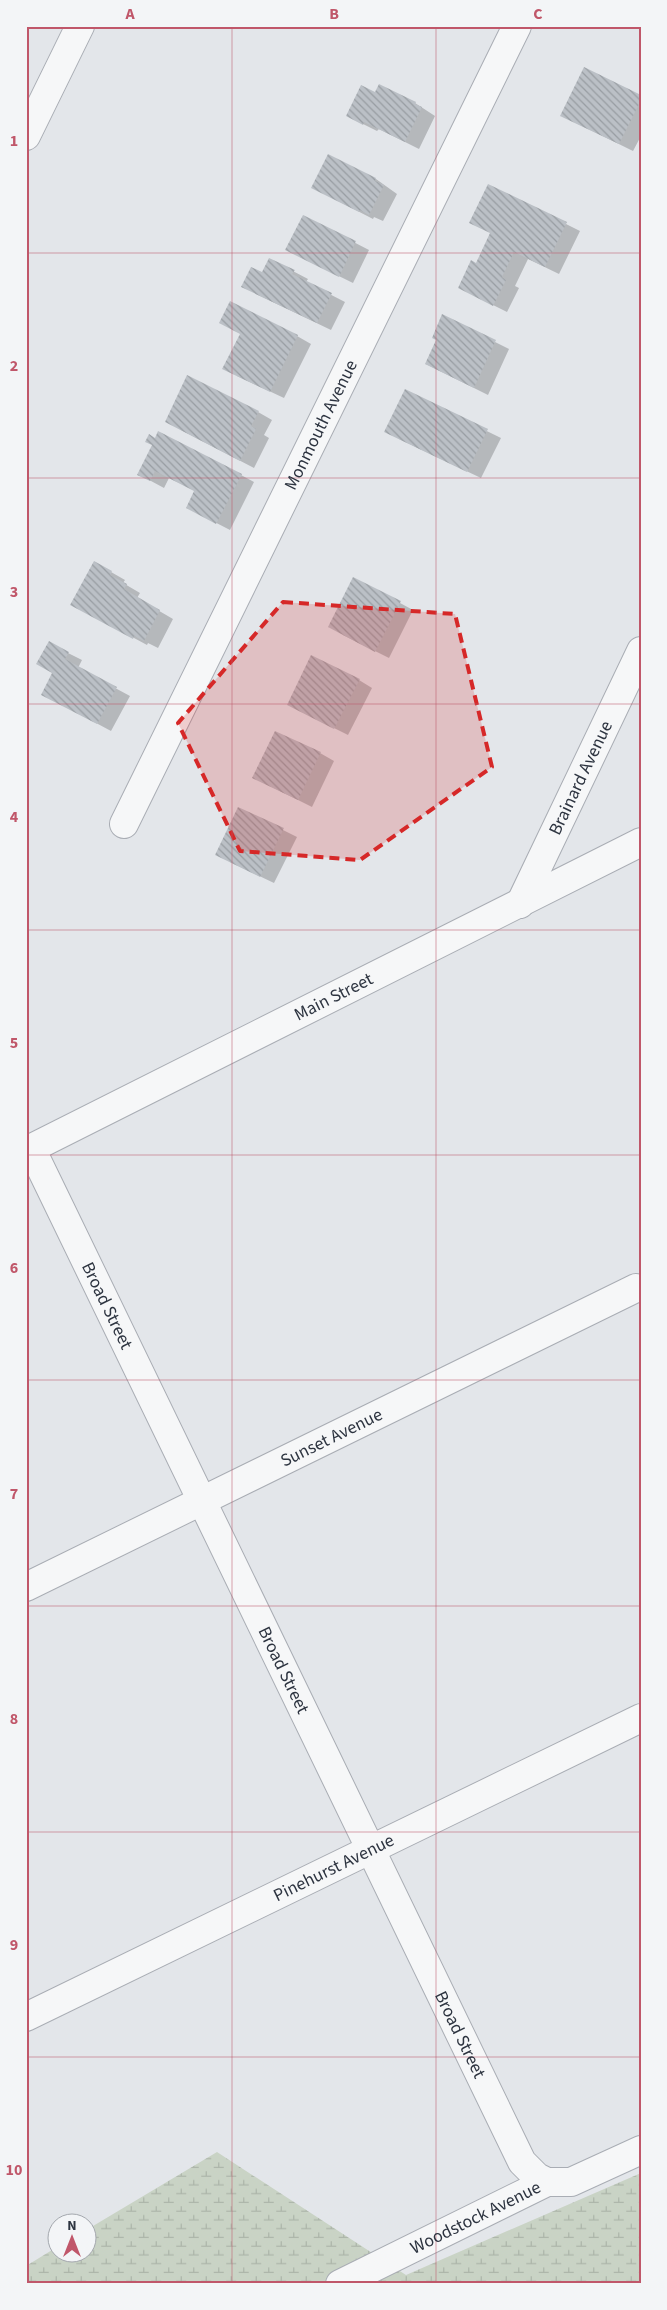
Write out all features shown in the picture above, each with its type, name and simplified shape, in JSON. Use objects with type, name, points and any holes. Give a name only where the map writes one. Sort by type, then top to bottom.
[{"type":"street","points":[[26,136],[80,26]]},
{"type":"street","name":"Monmouth Avenue","points":[[124,824],[518,26]]},
{"type":"street","name":"Brainard Avenue","points":[[520,904],[641,651]]},
{"type":"street","name":"Main Street","points":[[29,1150],[641,842]]},
{"type":"street","name":"Broad Street","points":[[29,1150],[202,1500],[522,2162],[536,2177],[547,2182]]},
{"type":"street","name":"Sunset Avenue","points":[[26,1587],[636,1288]]},
{"type":"street","name":"Pinehurst Avenue","points":[[26,2017],[641,1718]]},
{"type":"street","name":"Woodstock Avenue","points":[[340,2284],[547,2182],[571,2182],[641,2150]]},
{"type":"highlighted area","points":[[283,602],[455,614],[492,767],[360,860],[240,851],[178,723]]},
{"type":"green space","points":[[217,2152],[406,2275],[641,2173],[641,2284],[26,2284],[26,2266],[48,2253],[48,2262],[98,2262],[98,2223]]},
{"type":"building","points":[[584,67],[641,95],[641,100],[619,144],[560,116]]},
{"type":"building","points":[[379,84],[416,102],[415,104],[422,107],[405,142],[364,122],[363,125],[346,116],[361,85],[375,92]]},
{"type":"building","points":[[328,154],[376,178],[375,181],[384,185],[369,215],[360,210],[359,212],[311,188]]},
{"type":"building","points":[[488,184],[567,222],[545,267],[514,252],[502,277],[506,280],[493,306],[458,288],[471,260],[476,263],[490,233],[469,223]]},
{"type":"building","points":[[303,215],[356,241],[339,277],[285,250]]},
{"type":"building","points":[[269,258],[295,270],[292,274],[332,293],[317,323],[241,287],[251,267],[262,272]]},
{"type":"building","points":[[230,301],[298,335],[270,392],[222,369],[240,334],[219,323]]},
{"type":"building","points":[[442,314],[496,340],[474,388],[425,364],[436,340],[432,338]]},
{"type":"building","points":[[187,375],[259,411],[251,426],[256,429],[240,461],[165,422]]},
{"type":"building","points":[[405,389],[488,429],[467,472],[384,432]]},
{"type":"building","points":[[158,431],[242,474],[216,524],[186,508],[194,491],[155,471],[150,481],[137,475],[152,445],[145,442],[149,434],[155,438]]},
{"type":"building","points":[[94,561],[112,571],[110,575],[127,584],[124,589],[160,610],[144,641],[134,636],[133,639],[70,605]]},
{"type":"building","points":[[353,577],[401,601],[375,652],[328,627]]},
{"type":"building","points":[[49,641],[69,652],[65,659],[117,687],[97,724],[41,695],[52,673],[36,664]]},
{"type":"building","points":[[311,655],[360,679],[334,729],[287,705]]},
{"type":"building","points":[[275,731],[321,752],[298,800],[252,778]]},
{"type":"building","points":[[238,807],[284,828],[260,877],[215,855]]}]
